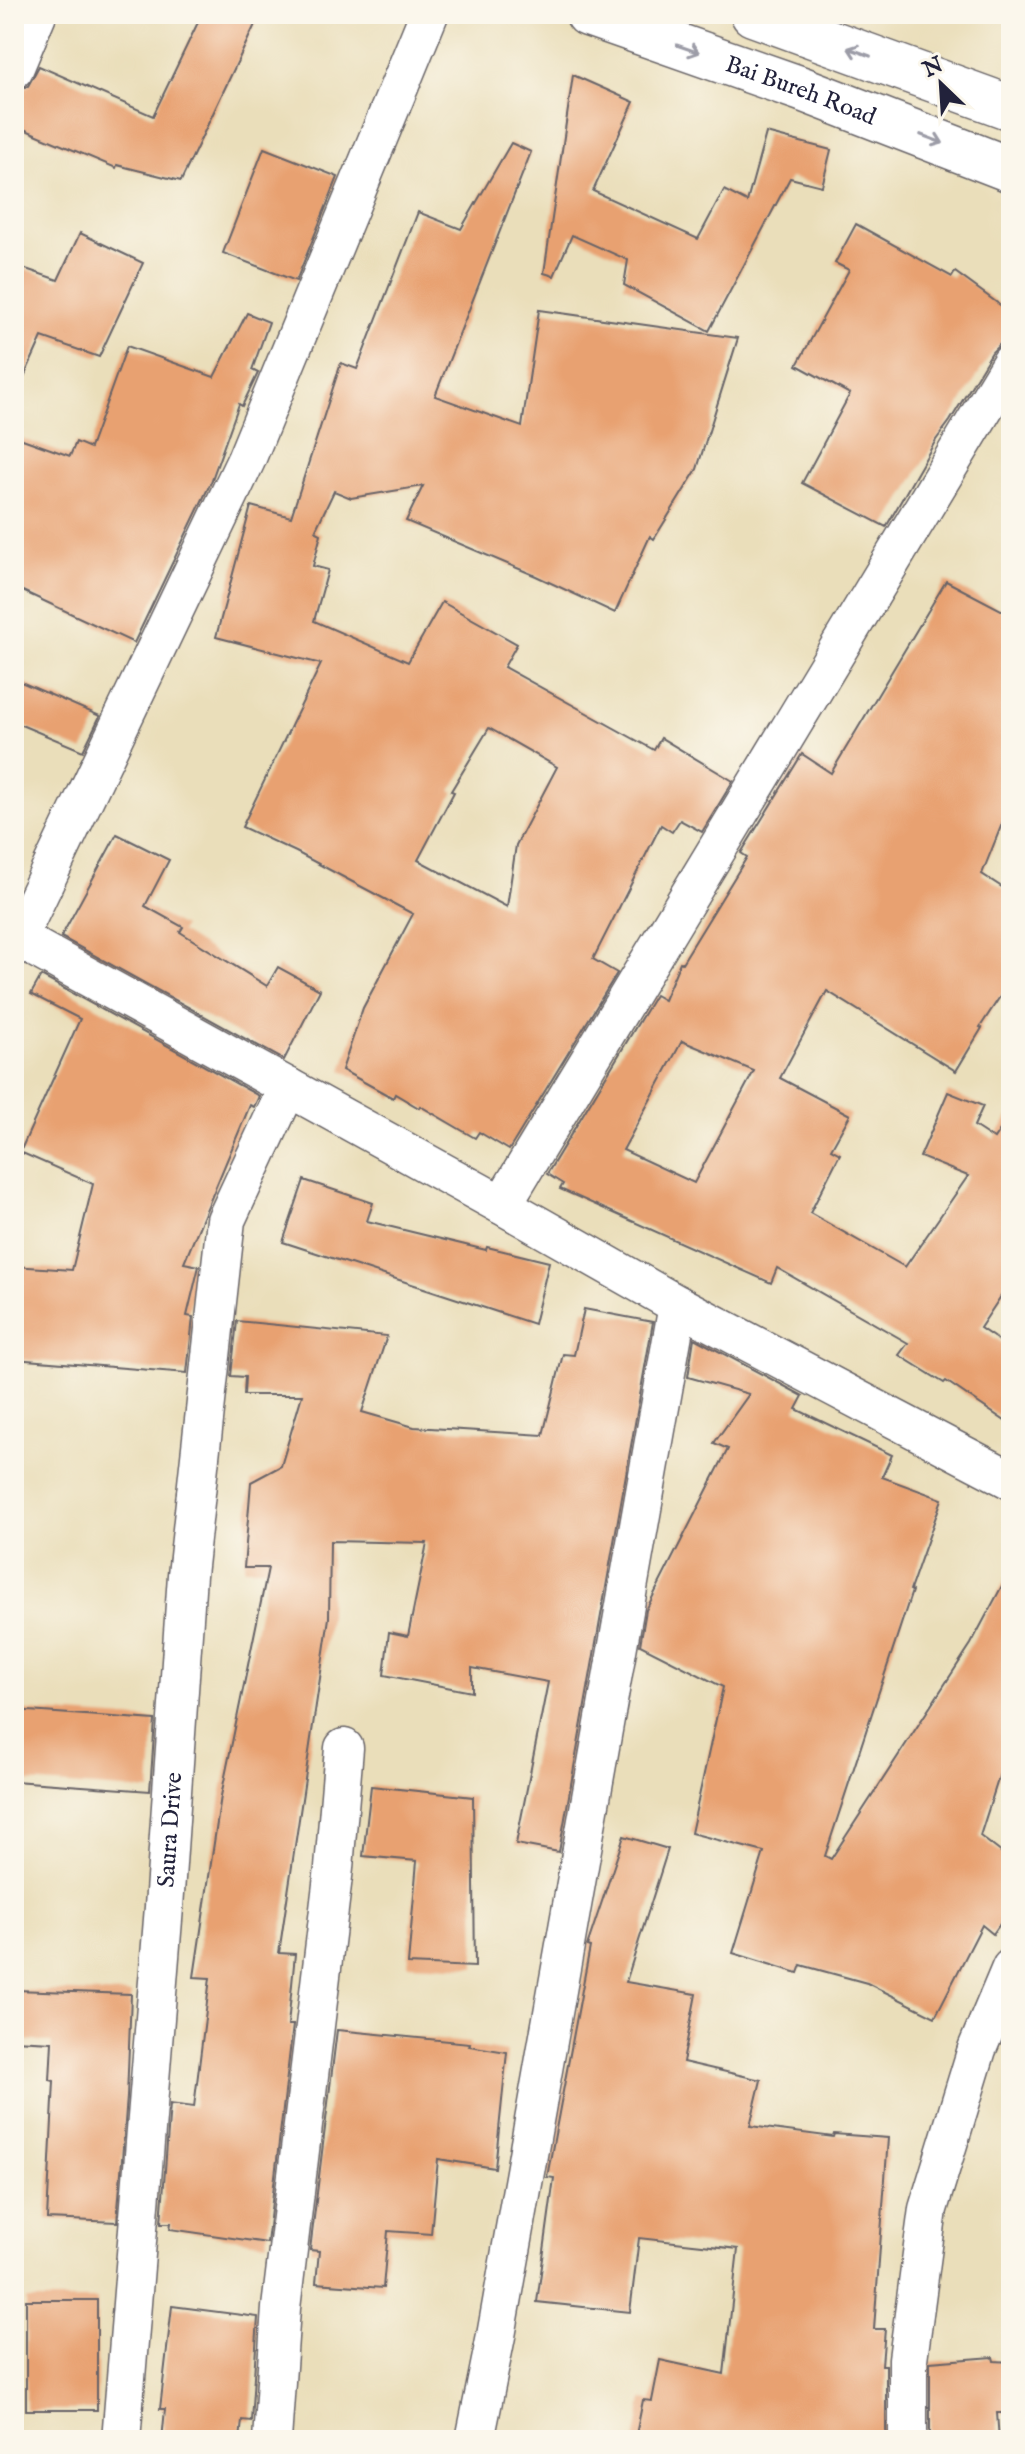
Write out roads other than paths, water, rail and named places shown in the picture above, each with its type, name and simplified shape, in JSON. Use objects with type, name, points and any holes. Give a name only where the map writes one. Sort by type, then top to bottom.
[{"type":"highway","name":"Bai Bureh Road","points":[[588,14],[802,89],[1011,170]]},
{"type":"highway","points":[[753,14],[1011,108]]},
{"type":"street","points":[[14,69],[37,14]]},
{"type":"street","points":[[429,14],[246,460],[16,937],[678,1305],[1011,1480]]},
{"type":"street","points":[[502,1205],[1011,363]]},
{"type":"street","name":"Saura Drive","points":[[121,2440],[187,1575],[226,1220],[288,1087]]},
{"type":"street","points":[[475,2440],[499,2321],[678,1305]]},
{"type":"street","points":[[272,2440],[281,2308],[334,1868],[344,1748]]},
{"type":"street","points":[[908,2440],[908,2359],[928,2209],[977,2049],[1011,1968]]}]
